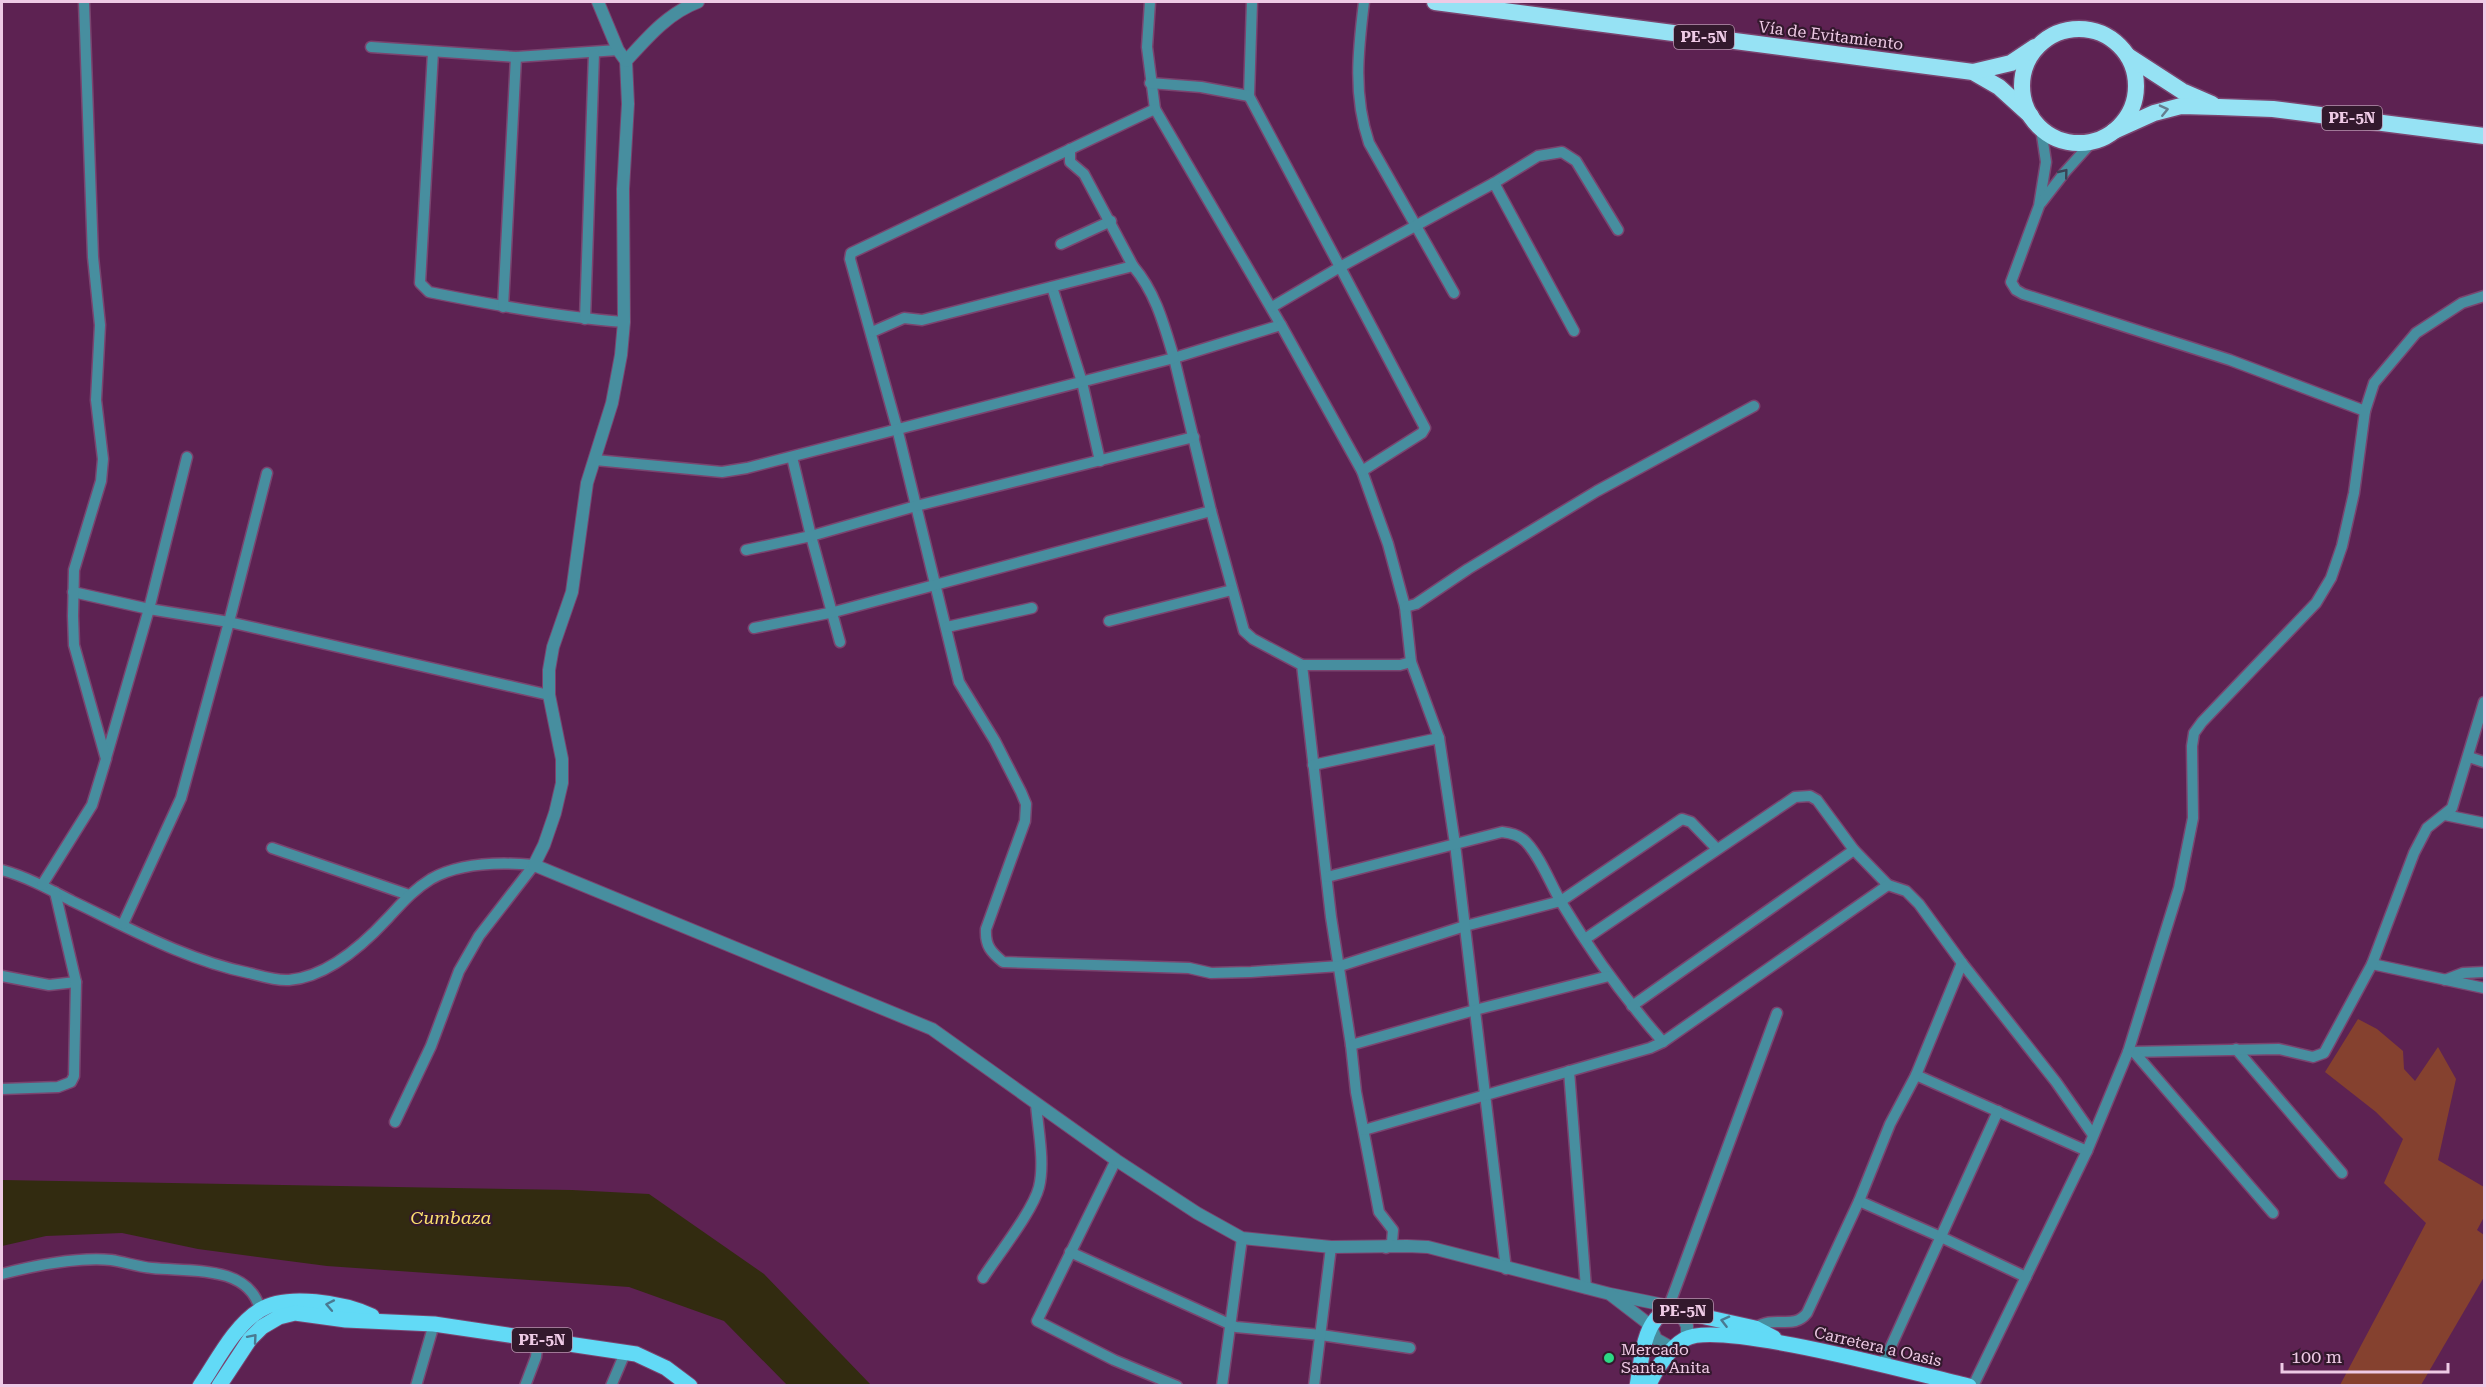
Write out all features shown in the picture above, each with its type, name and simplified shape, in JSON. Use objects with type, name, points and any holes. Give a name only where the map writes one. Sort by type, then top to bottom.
[{"type":"highway","name":"Vía de Evitamiento","points":[[1435,2],[1973,72],[2011,63],[2042,43]]},
{"type":"highway","points":[[2088,29],[2107,35],[2128,56],[2135,73],[2136,93],[2131,111],[2114,131],[2092,142],[2060,140],[2036,122],[2024,101],[2023,80],[2029,59],[2042,43],[2059,32],[2088,29]]},
{"type":"highway","name":"PE-5N","points":[[2128,56],[2182,91],[2219,107]]},
{"type":"highway","name":"Vía de Evitamiento","points":[[1973,72],[1999,87],[2036,122]]},
{"type":"highway","name":"PE-5N","points":[[2114,131],[2154,113],[2181,106],[2273,109],[2484,136]]},
{"type":"main road","name":"PE-5N","points":[[200,1386],[238,1329],[260,1309],[284,1301],[317,1302],[360,1311],[385,1322]]},
{"type":"main road","name":"PE-5N","points":[[1637,1386],[1650,1325],[1662,1312],[1673,1308]]},
{"type":"main road","name":"Carretera a Oasis","points":[[1673,1308],[1755,1328],[1780,1341]]},
{"type":"main road","name":"PE-5N","points":[[219,1386],[250,1339],[262,1327],[279,1317],[295,1313],[385,1322],[434,1324],[636,1354],[666,1368],[690,1386]]},
{"type":"main road","name":"Carretera a Oasis","points":[[1687,1338],[1724,1335],[1780,1341],[1971,1386]]},
{"type":"main road","name":"PE-5N","points":[[1648,1386],[1665,1358],[1687,1338]]},
{"type":"street","points":[[84,2],[93,257],[100,325],[96,400],[103,459],[100,481],[74,570],[74,645],[106,759]]},
{"type":"street","points":[[395,1122],[431,1046],[459,971],[479,936],[534,865],[548,835],[562,783],[562,759],[549,695],[549,670],[553,647],[572,592],[586,483],[612,403],[621,355],[624,322],[623,189],[628,104],[626,61],[618,50],[598,2]]},
{"type":"street","points":[[626,61],[654,30],[689,5],[698,2]]},
{"type":"street","points":[[1150,2],[1147,47],[1155,109],[1272,307],[1362,471],[1388,544],[1405,607],[1411,662],[1439,738],[1455,844],[1506,1269]]},
{"type":"street","points":[[1252,2],[1249,96],[1425,428],[1422,433],[1362,471]]},
{"type":"street","points":[[1364,2],[1358,53],[1358,105],[1362,123],[1369,143],[1454,293]]},
{"type":"street","points":[[371,47],[516,57],[618,50]]},
{"type":"street","points":[[433,52],[420,283],[429,292],[503,307],[585,319],[624,322]]},
{"type":"street","points":[[585,319],[594,53]]},
{"type":"street","points":[[503,307],[516,57]]},
{"type":"street","points":[[1150,83],[1201,87],[1249,96]]},
{"type":"street","points":[[1155,109],[851,253],[850,259],[897,428],[959,682],[995,741],[1026,804],[1025,821],[986,930],[989,950],[1003,962],[1189,968],[1211,973],[1340,966],[1465,926],[1561,902],[1682,819],[1691,822],[1717,849]]},
{"type":"street","points":[[2036,122],[2046,162],[2039,206],[2011,282],[2016,290],[2230,360],[2365,411]]},
{"type":"street","points":[[2039,206],[2092,142]]},
{"type":"street","points":[[1070,149],[1070,162],[1084,174],[1133,266],[1141,275],[1159,306],[1194,438],[1210,511],[1245,631],[1248,635],[1302,665],[1400,665],[1411,662]]},
{"type":"street","points":[[1272,307],[1538,156],[1562,152],[1576,161],[1618,230]]},
{"type":"street","points":[[1494,183],[1574,331]]},
{"type":"street","points":[[1061,244],[1111,221]]},
{"type":"street","points":[[872,332],[904,318],[922,320],[1133,266]]},
{"type":"street","points":[[1052,287],[1082,381],[1100,461]]},
{"type":"street","points":[[1971,1386],[2087,1151],[2131,1052],[2179,888],[2193,819],[2192,746],[2194,733],[2296,621],[2316,603],[2331,578],[2342,546],[2354,493],[2365,411],[2374,383],[2416,333],[2462,303],[2484,296]]},
{"type":"street","points":[[595,460],[722,472],[1174,358],[1281,325]]},
{"type":"street","points":[[1405,607],[1416,604],[1468,569],[1597,490],[1754,406]]},
{"type":"street","points":[[746,550],[811,536],[916,506],[1194,438]]},
{"type":"street","points":[[792,456],[840,642]]},
{"type":"street","points":[[42,885],[92,805],[149,609],[187,457]]},
{"type":"street","points":[[123,924],[181,798],[267,474]]},
{"type":"street","points":[[754,628],[834,612],[936,586],[1210,511]]},
{"type":"street","points":[[1109,621],[1232,590]]},
{"type":"street","points":[[73,592],[149,609],[229,622],[549,695]]},
{"type":"street","points":[[947,627],[1032,608]]},
{"type":"street","points":[[1302,665],[1331,917],[1352,1045],[1356,1092],[1379,1212],[1393,1230],[1392,1242],[1386,1248]]},
{"type":"street","points":[[2131,1052],[2278,1049],[2313,1057],[2324,1053],[2372,964],[2414,853],[2427,828],[2452,807],[2484,702]]},
{"type":"street","points":[[1313,765],[1439,738]]},
{"type":"street","points":[[2469,757],[2484,762]]},
{"type":"street","points":[[1585,939],[1795,797],[1810,796],[1817,800],[1854,850],[1888,885],[1906,891],[1914,897],[1962,963],[2056,1082],[2093,1136]]},
{"type":"street","points":[[2445,815],[2484,823]]},
{"type":"street","points":[[1327,877],[1502,832],[1517,835],[1531,848],[1561,902],[1609,976],[1663,1042]]},
{"type":"street","points":[[272,848],[409,895]]},
{"type":"street","points":[[1632,1006],[1854,850]]},
{"type":"street","points":[[2,870],[42,885],[182,953],[221,968],[289,980],[328,966],[352,952],[409,895],[433,878],[458,869],[488,864],[534,865],[932,1029],[1116,1160],[1197,1213],[1242,1238],[1331,1247],[1428,1247],[1506,1269],[1673,1308],[1687,1326],[1687,1338]]},
{"type":"street","points":[[1364,1130],[1650,1048],[1663,1042],[1888,885]]},
{"type":"street","points":[[2,1089],[58,1087],[71,1082],[74,1076],[76,981],[55,892]]},
{"type":"street","points":[[1755,1328],[1773,1320],[1787,1323],[1802,1320],[1859,1201],[1890,1124],[1916,1075],[1962,963]]},
{"type":"street","points":[[2372,964],[2484,988]]},
{"type":"street","points":[[2445,980],[2463,973],[2484,972]]},
{"type":"street","points":[[2,976],[50,985],[76,981]]},
{"type":"street","points":[[1352,1045],[1475,1010],[1609,976]]},
{"type":"street","points":[[1673,1308],[1777,1013]]},
{"type":"street","points":[[2236,1049],[2342,1173]]},
{"type":"street","points":[[2131,1052],[2273,1213]]},
{"type":"street","points":[[1569,1071],[1586,1288]]},
{"type":"street","points":[[1916,1075],[2087,1151]]},
{"type":"street","points":[[982,1278],[1034,1202],[1039,1186],[1041,1160],[1036,1104]]},
{"type":"street","points":[[1882,1366],[1998,1112]]},
{"type":"street","points":[[1116,1160],[1038,1321],[1114,1359],[1177,1386]]},
{"type":"street","points":[[1859,1201],[2026,1277]]},
{"type":"street","points":[[1222,1386],[1242,1238]]},
{"type":"street","points":[[1314,1386],[1331,1247]]},
{"type":"street","points":[[1070,1252],[1236,1327],[1321,1335],[1410,1348]]},
{"type":"street","points":[[2,1274],[54,1264],[110,1260],[149,1268],[212,1272],[245,1286],[251,1291],[260,1309]]},
{"type":"street","points":[[1610,1294],[1650,1325],[1656,1339],[1674,1348]]},
{"type":"street","points":[[416,1386],[434,1324]]},
{"type":"street","points":[[525,1386],[536,1357],[538,1339]]},
{"type":"street","points":[[611,1386],[625,1353]]},
{"type":"shaded area","points":[[2358,1019],[2377,1029],[2403,1051],[2404,1069],[2415,1081],[2438,1047],[2456,1079],[2438,1160],[2484,1187],[2484,1217],[2477,1230],[2484,1235],[2484,1277],[2421,1385],[2340,1385],[2426,1223],[2384,1183],[2403,1139],[2376,1112],[2325,1072]]},
{"type":"water","name":"Cumbaza","points":[[2,1180],[572,1190],[649,1194],[764,1274],[871,1385],[787,1385],[724,1321],[629,1287],[327,1266],[198,1249],[122,1233],[46,1236],[2,1246]]},
{"type":"place","name":"Mercado Santa Anita","points":[[1609,1358]]}]
